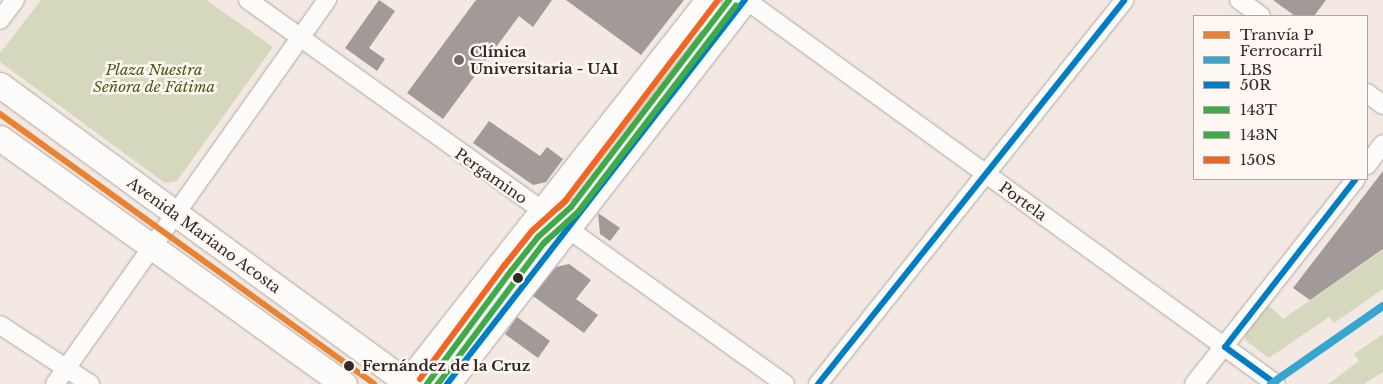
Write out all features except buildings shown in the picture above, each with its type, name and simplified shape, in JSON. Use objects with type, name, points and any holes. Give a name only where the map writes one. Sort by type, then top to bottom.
[{"type":"main road","points":[[447,384],[554,222],[708,0]]},
{"type":"main road","points":[[412,384],[746,0]]},
{"type":"main road","name":"Avenida Mariano Acosta","points":[[0,85],[174,214],[412,384]]},
{"type":"main road","points":[[0,138],[344,384]]},
{"type":"street","points":[[0,20],[15,0]]},
{"type":"street","name":"Pergamino","points":[[248,0],[554,222],[785,384]]},
{"type":"street","points":[[55,384],[326,0]]},
{"type":"street","name":"Portela","points":[[746,0],[1276,384]]},
{"type":"street","points":[[818,384],[1124,0]]},
{"type":"street","points":[[1239,0],[1261,15]]},
{"type":"street","points":[[1368,94],[1383,105]]},
{"type":"street","points":[[1368,164],[1383,144]]},
{"type":"street","points":[[1194,384],[1355,180]]},
{"type":"street","points":[[0,325],[90,384]]},
{"type":"lane","points":[[554,222],[571,207],[729,0]]},
{"type":"green space","name":"Plaza Nuestra Señora de Fátima","points":[[41,0],[206,0],[273,47],[177,181],[165,183],[0,62],[0,53]]},
{"type":"green space","points":[[1383,250],[1383,289],[1334,323],[1329,317],[1269,358],[1245,340],[1246,330],[1266,303],[1283,319]]},
{"type":"green space","points":[[1383,334],[1383,372],[1364,384],[1328,384],[1359,361],[1354,354]]},
{"type":"tram line","name":"P","points":[[0,114],[374,384]]},
{"type":"rail line","name":"LBS","points":[[1271,384],[1383,306]]},
{"type":"transit line","name":"150S","points":[[420,379],[532,231],[565,201],[718,0]]},
{"type":"transit line","name":"143T","points":[[427,384],[511,271],[538,237],[571,207],[729,0]]},
{"type":"transit line","name":"50R","points":[[447,384],[745,0]]},
{"type":"transit line","name":"50R","points":[[818,384],[1124,0]]},
{"type":"transit line","name":"143N","points":[[438,384],[544,243],[578,212],[736,5]]},
{"type":"transit line","name":"50R","points":[[1276,384],[1225,347],[1355,180]]},
{"type":"place","name":"Clínica Universitaria - UAI","points":[[459,60]]},
{"type":"place","name":"Fernández de la Cruz","points":[[349,366]]}]
